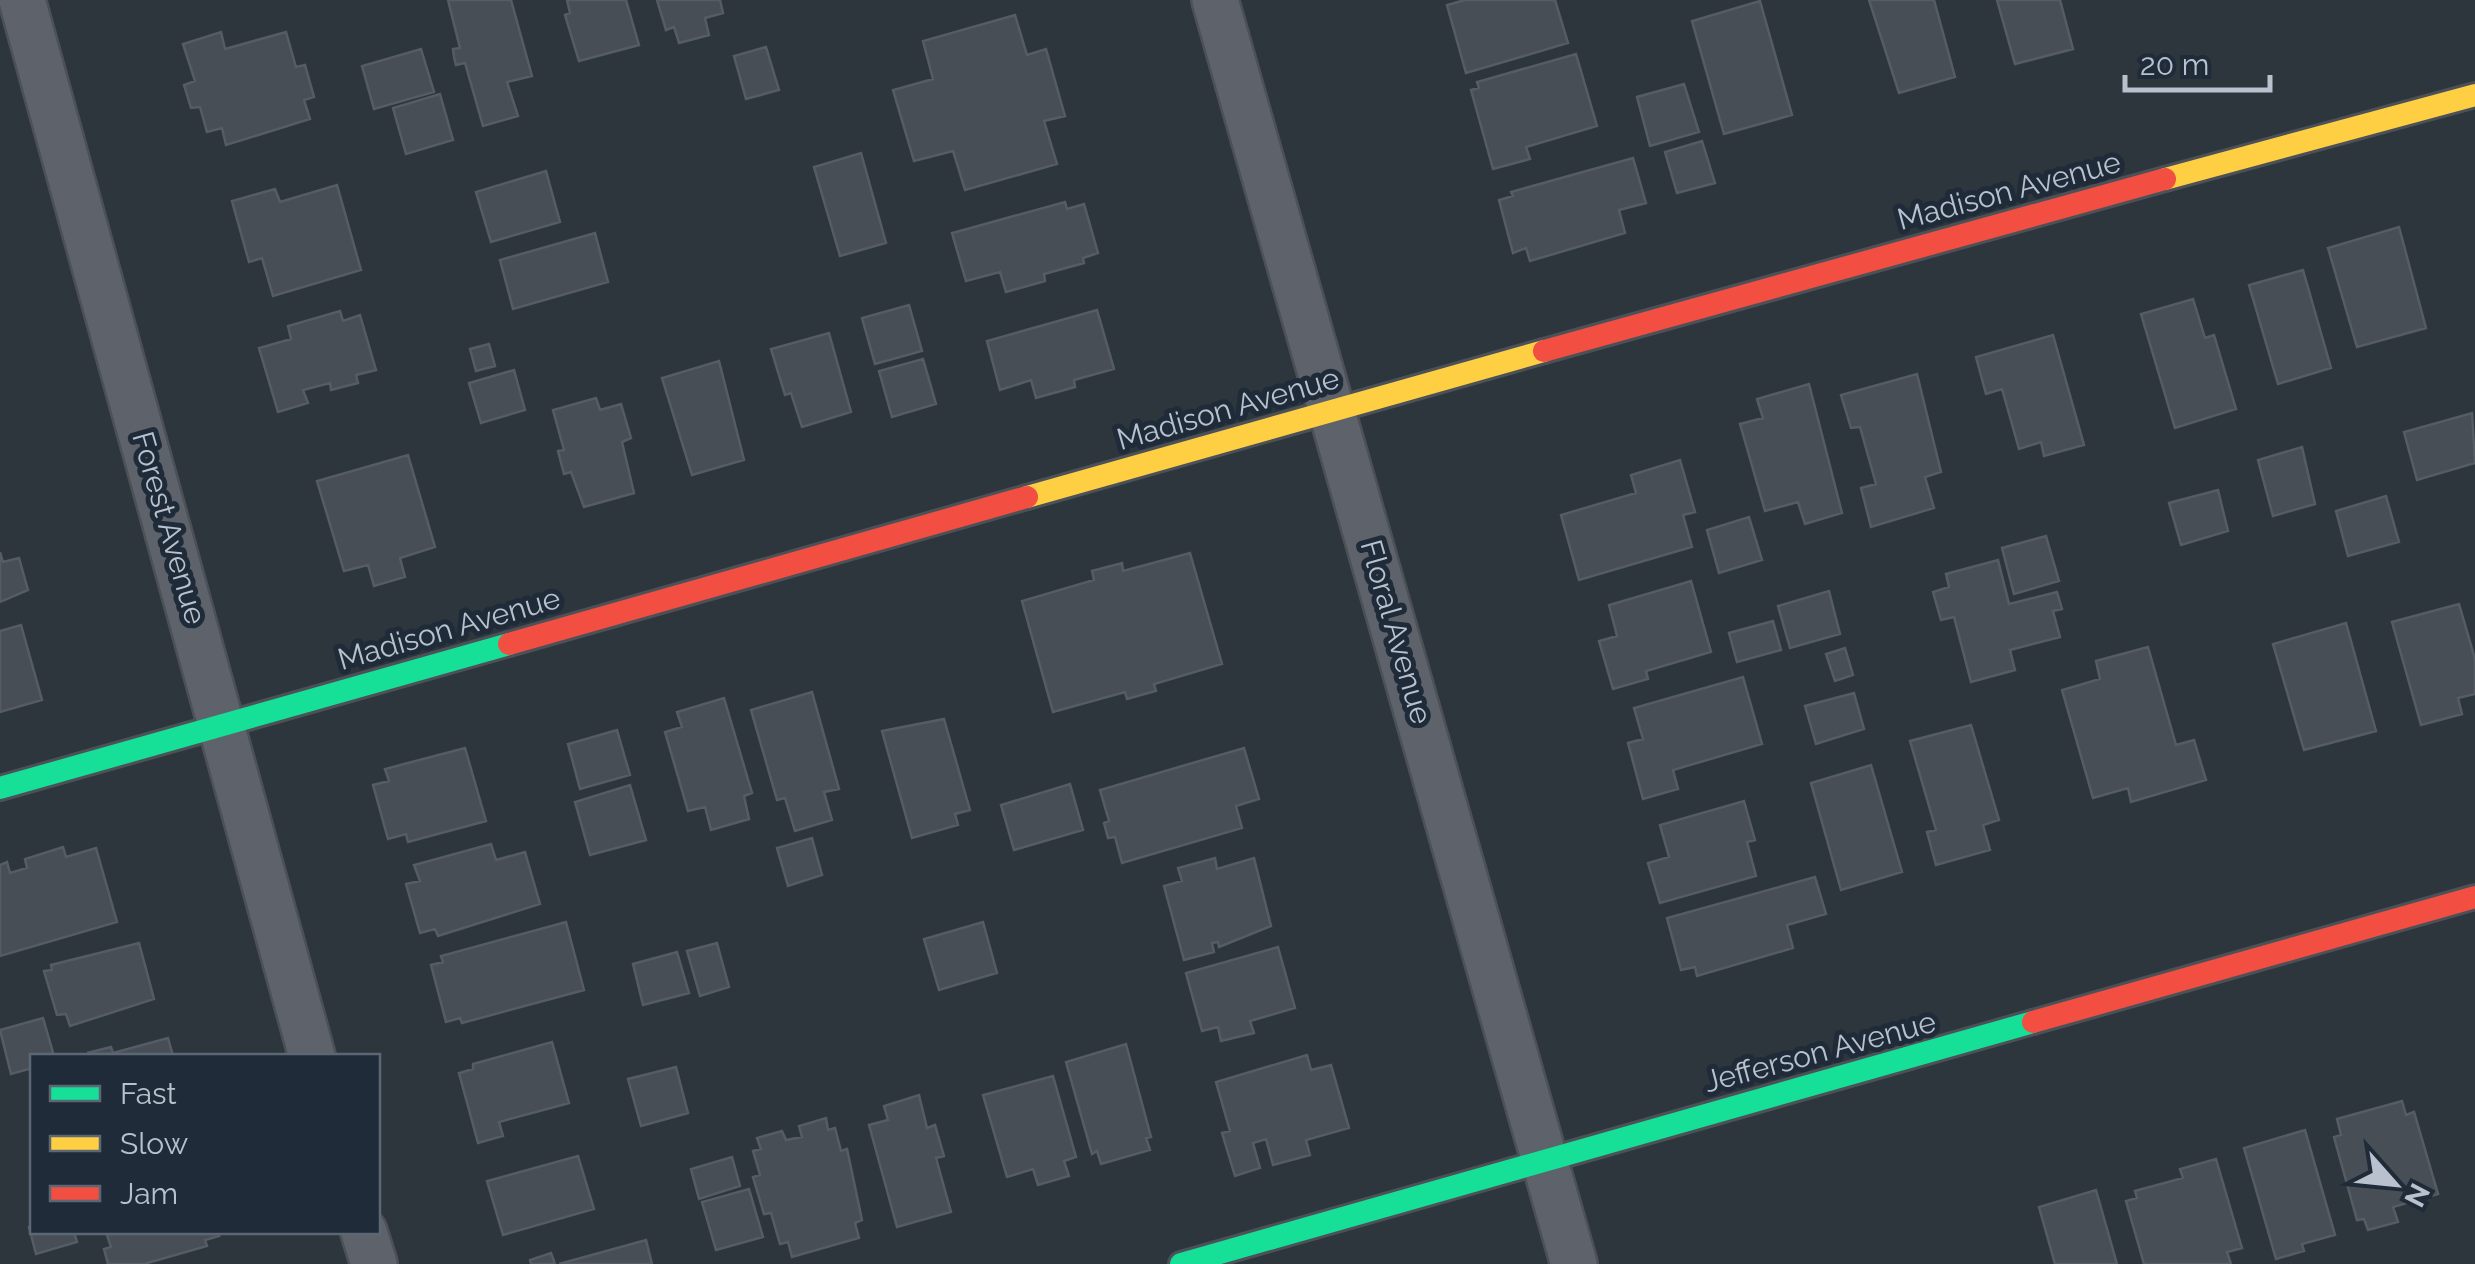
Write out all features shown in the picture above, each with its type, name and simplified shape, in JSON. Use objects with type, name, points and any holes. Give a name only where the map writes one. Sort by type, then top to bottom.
[{"type":"street","name":"Forest Avenue","points":[[22,0],[311,1054]]},
{"type":"street","name":"Floral Avenue","points":[[1215,0],[1574,1264]]},
{"type":"street","name":"Madison Avenue","points":[[0,788],[1333,410],[2475,95]]},
{"type":"street","name":"Jefferson Avenue","points":[[1182,1264],[2475,897]]},
{"type":"street","points":[[365,1234],[374,1264]]},
{"type":"building","points":[[448,0],[511,0],[532,76],[507,82],[518,116],[483,126],[465,63],[456,65],[453,49],[460,48]]},
{"type":"building","points":[[567,0],[626,0],[639,45],[579,61],[565,15],[570,13]]},
{"type":"building","points":[[657,0],[720,0],[723,13],[705,18],[709,35],[679,43],[674,27],[666,30]]},
{"type":"building","points":[[1465,0],[1555,0],[1568,43],[1466,73],[1447,5]]},
{"type":"building","points":[[1869,0],[1934,0],[1955,77],[1899,93]]},
{"type":"building","points":[[1997,0],[2060,0],[2073,49],[2015,64]]},
{"type":"building","points":[[1760,1],[1792,115],[1724,134],[1692,21]]},
{"type":"building","points":[[1015,15],[1027,55],[1046,49],[1065,116],[1044,121],[1057,164],[965,190],[953,151],[914,161],[893,90],[933,79],[923,41]]},
{"type":"building","points":[[221,32],[225,49],[286,32],[296,67],[305,65],[314,97],[304,100],[310,119],[226,145],[222,128],[207,132],[200,107],[191,108],[184,85],[195,81],[183,44]]},
{"type":"building","points":[[766,47],[779,90],[746,99],[734,56]]},
{"type":"building","points":[[421,49],[434,92],[374,109],[362,66]]},
{"type":"building","points":[[1576,54],[1597,126],[1526,147],[1530,159],[1493,169],[1471,90],[1479,88],[1477,82]]},
{"type":"building","points":[[1684,84],[1699,132],[1650,146],[1637,97]]},
{"type":"building","points":[[440,94],[453,140],[406,154],[393,108]]},
{"type":"building","points":[[1702,141],[1715,183],[1677,193],[1665,152]]},
{"type":"building","points":[[861,153],[886,243],[840,256],[814,167]]},
{"type":"building","points":[[1633,158],[1646,203],[1619,210],[1625,233],[1530,261],[1526,248],[1513,253],[1499,200],[1513,196],[1511,192]]},
{"type":"building","points":[[546,171],[560,222],[491,242],[476,192]]},
{"type":"building","points":[[337,185],[361,270],[273,296],[262,258],[249,262],[232,201],[275,189],[280,202]]},
{"type":"building","points":[[1065,202],[1067,209],[1084,204],[1098,253],[1083,258],[1084,263],[1044,274],[1045,281],[1006,292],[1000,272],[966,281],[952,233]]},
{"type":"building","points":[[2399,227],[2426,328],[2357,347],[2328,248]]},
{"type":"building","points":[[595,233],[608,282],[513,309],[500,260]]},
{"type":"building","points":[[2303,270],[2331,368],[2278,384],[2249,285]]},
{"type":"building","points":[[2193,299],[2205,338],[2214,335],[2236,409],[2175,428],[2141,314]]},
{"type":"building","points":[[909,305],[922,351],[875,364],[862,318]]},
{"type":"building","points":[[1097,310],[1114,369],[1074,380],[1075,387],[1036,398],[1031,380],[1000,390],[987,341]]},
{"type":"building","points":[[340,311],[343,321],[360,315],[376,370],[356,375],[358,383],[331,390],[330,383],[303,390],[308,403],[278,412],[259,348],[291,339],[288,326]]},
{"type":"building","points":[[829,333],[851,412],[802,427],[791,393],[785,395],[771,349]]},
{"type":"building","points":[[2053,335],[2084,445],[2044,456],[2041,442],[2019,449],[2002,389],[1986,394],[1976,357]]},
{"type":"building","points":[[489,344],[495,366],[476,371],[470,349]]},
{"type":"building","points":[[923,359],[936,404],[892,417],[879,371]]},
{"type":"building","points":[[719,361],[744,460],[692,475],[662,378]]},
{"type":"building","points":[[514,370],[525,410],[481,423],[469,383]]},
{"type":"building","points":[[1917,374],[1941,472],[1925,477],[1934,508],[1871,527],[1861,488],[1876,484],[1860,427],[1851,428],[1841,395]]},
{"type":"building","points":[[1809,384],[1842,513],[1805,524],[1798,502],[1765,511],[1740,424],[1763,418],[1757,399]]},
{"type":"building","points":[[596,398],[600,410],[621,404],[631,438],[622,442],[634,493],[584,507],[571,472],[564,474],[558,451],[564,450],[553,410]]},
{"type":"building","points":[[2472,413],[2475,463],[2417,480],[2404,432]]},
{"type":"building","points":[[2302,447],[2315,504],[2273,516],[2258,460]]},
{"type":"building","points":[[408,455],[435,547],[400,558],[405,577],[374,586],[368,565],[344,571],[317,481]]},
{"type":"building","points":[[1680,460],[1695,512],[1683,515],[1692,547],[1579,580],[1561,515],[1636,493],[1631,475]]},
{"type":"building","points":[[2218,490],[2228,531],[2181,545],[2169,503]]},
{"type":"building","points":[[2386,496],[2399,542],[2348,556],[2336,511]]},
{"type":"building","points":[[1749,517],[1762,560],[1719,573],[1707,530]]},
{"type":"building","points":[[2046,536],[2059,581],[2014,594],[2002,548]]},
{"type":"building","points":[[0,552],[3,562],[19,558],[28,590],[0,602]]},
{"type":"building","points":[[1190,553],[1222,664],[1154,684],[1156,691],[1127,699],[1125,692],[1053,712],[1022,601],[1094,580],[1092,571],[1122,563],[1123,571]]},
{"type":"building","points":[[1998,560],[2009,604],[2057,592],[2062,609],[2053,611],[2060,637],[2010,650],[2015,670],[1971,682],[1954,617],[1941,620],[1933,592],[1949,587],[1946,574]]},
{"type":"building","points":[[1691,581],[1711,652],[1646,671],[1648,679],[1613,689],[1599,641],[1617,636],[1609,605]]},
{"type":"building","points":[[1829,591],[1840,634],[1790,648],[1778,606]]},
{"type":"building","points":[[2459,604],[2475,659],[2475,694],[2458,698],[2462,714],[2421,725],[2392,622]]},
{"type":"building","points":[[1773,621],[1781,650],[1737,662],[1729,633]]},
{"type":"building","points":[[2346,623],[2376,731],[2304,750],[2273,644]]},
{"type":"building","points":[[21,625],[42,700],[0,712],[0,631]]},
{"type":"building","points":[[2148,647],[2176,745],[2194,740],[2206,780],[2131,802],[2128,788],[2093,798],[2062,690],[2100,679],[2096,661]]},
{"type":"building","points":[[1845,648],[1853,675],[1835,681],[1826,654]]},
{"type":"building","points":[[1743,677],[1762,744],[1673,770],[1678,789],[1643,799],[1628,743],[1643,739],[1634,708]]},
{"type":"building","points":[[812,692],[839,789],[824,792],[832,820],[795,831],[785,798],[777,800],[751,710]]},
{"type":"building","points":[[1854,693],[1864,729],[1816,744],[1805,706]]},
{"type":"building","points":[[724,698],[752,793],[744,796],[749,819],[711,830],[705,807],[688,811],[665,732],[682,727],[677,712]]},
{"type":"building","points":[[944,719],[970,810],[955,814],[958,825],[912,838],[882,731]]},
{"type":"building","points":[[1971,725],[1999,820],[1983,825],[1990,850],[1936,865],[1927,832],[1936,830],[1910,741]]},
{"type":"building","points":[[617,730],[630,775],[580,789],[568,744]]},
{"type":"building","points":[[465,748],[486,821],[408,842],[406,834],[388,839],[373,785],[389,781],[385,769]]},
{"type":"building","points":[[1244,748],[1259,799],[1236,806],[1242,828],[1122,863],[1115,837],[1108,838],[1104,823],[1109,821],[1100,790]]},
{"type":"building","points":[[1871,765],[1902,872],[1841,890],[1811,783]]},
{"type":"building","points":[[1070,784],[1083,830],[1014,850],[1001,805]]},
{"type":"building","points":[[630,785],[646,840],[590,855],[575,802]]},
{"type":"building","points":[[1744,801],[1755,840],[1747,842],[1756,876],[1660,903],[1648,863],[1669,857],[1660,825]]},
{"type":"building","points":[[812,838],[822,875],[788,886],[777,848]]},
{"type":"building","points":[[491,844],[496,860],[525,852],[540,904],[438,936],[435,929],[420,933],[406,884],[420,881],[414,865]]},
{"type":"building","points":[[63,847],[66,857],[96,848],[117,922],[0,956],[0,865],[7,862],[10,873],[27,868],[25,859]]},
{"type":"building","points":[[1215,858],[1217,869],[1254,858],[1271,926],[1219,947],[1218,942],[1212,943],[1214,952],[1184,960],[1164,886],[1182,881],[1178,868]]},
{"type":"building","points":[[1815,877],[1826,914],[1787,925],[1793,948],[1697,976],[1695,967],[1681,970],[1667,918]]},
{"type":"building","points":[[566,922],[584,990],[462,1023],[460,1018],[446,1022],[431,965],[443,962],[441,956]]},
{"type":"building","points":[[983,922],[997,973],[939,990],[924,939]]},
{"type":"building","points":[[139,943],[154,999],[70,1026],[66,1014],[57,1015],[44,971],[52,970],[51,965]]},
{"type":"building","points":[[717,943],[729,987],[700,996],[687,951]]},
{"type":"building","points":[[1278,947],[1295,1008],[1250,1021],[1254,1033],[1221,1041],[1218,1027],[1202,1031],[1186,973]]},
{"type":"building","points":[[677,952],[689,993],[643,1005],[633,964]]},
{"type":"building","points":[[43,1018],[53,1054],[30,1054],[30,1069],[11,1074],[0,1030]]},
{"type":"building","points":[[168,1038],[172,1054],[87,1053],[111,1047],[113,1053]]},
{"type":"building","points":[[552,1042],[569,1103],[499,1122],[503,1136],[478,1143],[459,1073],[473,1069],[473,1064]]},
{"type":"building","points":[[1126,1044],[1151,1137],[1146,1138],[1150,1150],[1101,1164],[1097,1151],[1092,1154],[1066,1062]]},
{"type":"building","points":[[1307,1055],[1311,1070],[1331,1065],[1349,1128],[1306,1140],[1310,1155],[1273,1165],[1266,1139],[1253,1143],[1260,1168],[1235,1176],[1222,1133],[1230,1131],[1216,1082]]},
{"type":"building","points":[[676,1067],[688,1113],[641,1126],[628,1079]]},
{"type":"building","points":[[1053,1076],[1076,1157],[1064,1161],[1069,1176],[1038,1185],[1033,1169],[1007,1177],[983,1095]]},
{"type":"building","points":[[919,1095],[927,1128],[935,1125],[944,1156],[936,1158],[951,1212],[897,1227],[869,1125],[888,1120],[884,1106]]},
{"type":"building","points":[[2402,1101],[2406,1115],[2414,1112],[2438,1194],[2393,1207],[2398,1222],[2368,1230],[2364,1219],[2357,1220],[2334,1137],[2341,1135],[2337,1119]]},
{"type":"building","points":[[826,1118],[828,1130],[835,1128],[841,1151],[847,1149],[862,1220],[855,1223],[859,1238],[792,1257],[788,1242],[780,1244],[771,1213],[764,1214],[753,1177],[760,1175],[753,1151],[761,1149],[757,1138],[782,1131],[786,1140],[802,1137],[799,1126]]},
{"type":"building","points":[[2305,1130],[2335,1235],[2302,1244],[2304,1251],[2276,1259],[2244,1148]]},
{"type":"building","points":[[578,1156],[594,1209],[503,1235],[487,1181]]},
{"type":"building","points":[[732,1157],[740,1186],[699,1199],[691,1169]]},
{"type":"building","points":[[2216,1159],[2242,1248],[2227,1252],[2231,1264],[2144,1264],[2126,1201],[2137,1198],[2135,1191],[2183,1178],[2180,1169]]},
{"type":"building","points":[[749,1189],[763,1237],[716,1250],[702,1202]]},
{"type":"building","points":[[2096,1190],[2117,1264],[2055,1264],[2039,1207]]},
{"type":"building","points":[[31,1234],[75,1234],[77,1242],[36,1254]]},
{"type":"building","points":[[107,1234],[219,1236],[205,1240],[207,1246],[144,1264],[108,1264],[104,1249],[111,1247]]},
{"type":"building","points":[[646,1240],[652,1264],[559,1264]]},
{"type":"building","points":[[551,1253],[555,1264],[531,1264],[530,1260]]},
{"type":"traffic: fast","points":[[0,788],[509,644]]},
{"type":"traffic: fast","points":[[1181,1264],[2033,1022]]},
{"type":"traffic: slow","points":[[2165,179],[2475,95]]},
{"type":"traffic: slow","points":[[1027,497],[1544,351]]},
{"type":"traffic: jam","points":[[1544,351],[2165,179]]},
{"type":"traffic: jam","points":[[509,644],[1027,497]]},
{"type":"traffic: jam","points":[[2033,1022],[2475,897]]}]
